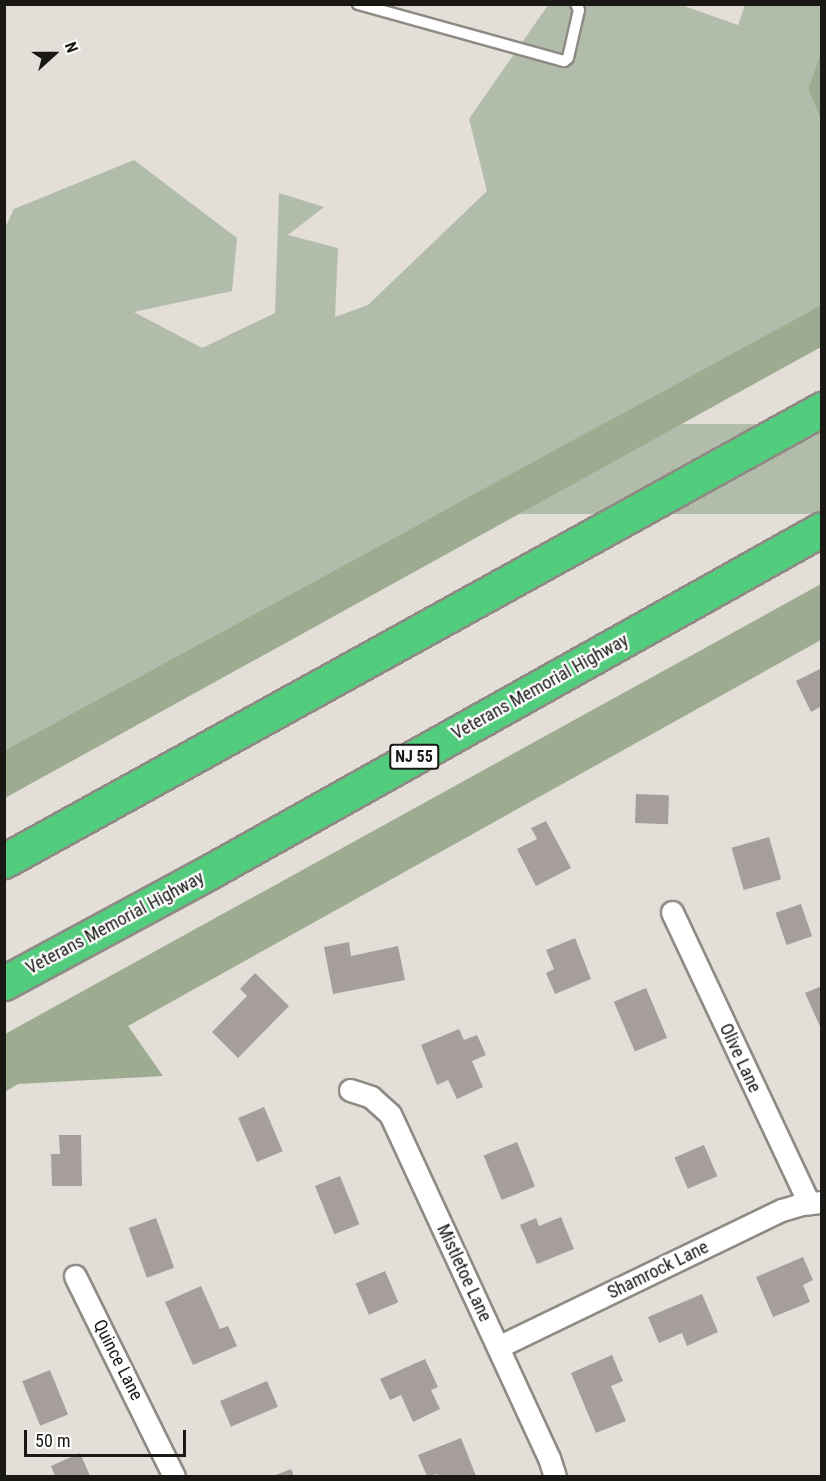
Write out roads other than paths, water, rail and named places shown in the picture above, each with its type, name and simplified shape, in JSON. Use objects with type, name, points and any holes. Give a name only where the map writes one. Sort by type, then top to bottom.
[{"type":"highway","points":[[4,861],[822,409]]},
{"type":"highway","name":"Veterans Memorial Highway","points":[[4,982],[222,865],[822,529]]},
{"type":"street","name":"Olive Lane","points":[[672,912],[815,1202]]},
{"type":"street","name":"Mistletoe Lane","points":[[350,1090],[371,1097],[390,1114],[549,1458],[555,1476]]},
{"type":"street","name":"Shamrock Lane","points":[[498,1347],[782,1210],[815,1202]]},
{"type":"street","name":"Quince Lane","points":[[75,1276],[174,1476]]},
{"type":"lane","points":[[358,4],[564,61],[568,58],[579,10],[576,4]]}]
